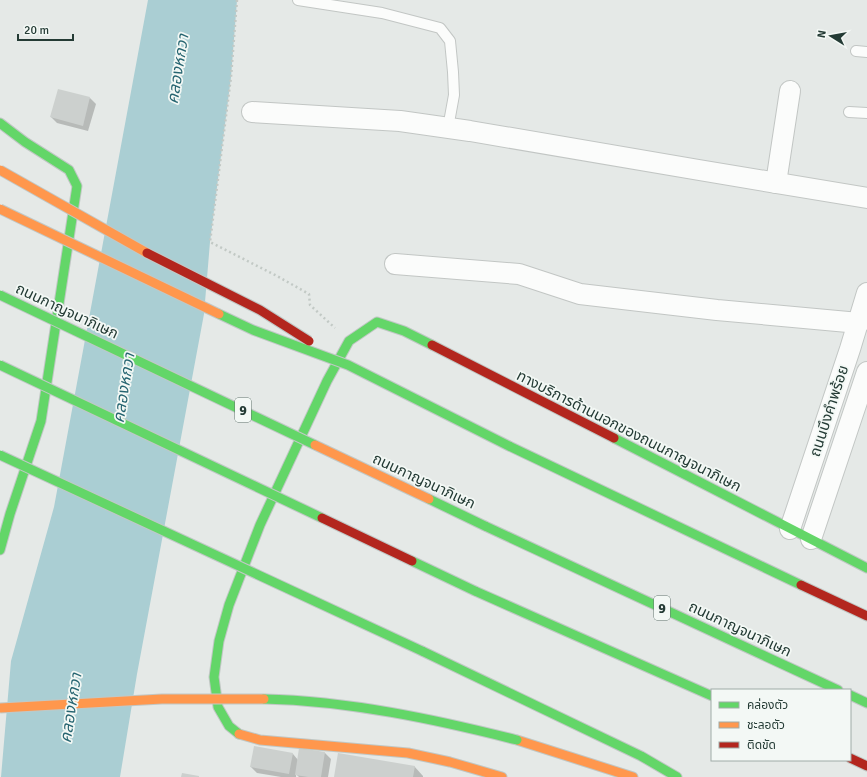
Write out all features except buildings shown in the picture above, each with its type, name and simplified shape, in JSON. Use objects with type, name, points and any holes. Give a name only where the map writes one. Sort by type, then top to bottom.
[{"type":"main road","points":[[0,123],[25,142],[69,170],[78,186],[42,421],[10,514],[0,550]]},
{"type":"main road","points":[[0,170],[156,258],[260,310],[348,365],[510,446],[867,616]]},
{"type":"main road","points":[[0,209],[253,330],[348,365]]},
{"type":"main road","name":"ถนนกาญจนาภิเษก","points":[[0,295],[486,526],[836,689]]},
{"type":"main road","name":"ทางบริการด้านนอกของถนนกาญจนาภิเษก","points":[[349,341],[377,322],[404,331],[867,568]]},
{"type":"main road","points":[[349,341],[327,381],[260,525],[229,605],[219,641],[214,677],[218,707],[230,726],[241,735],[260,740],[408,753],[450,762],[502,777]]},
{"type":"main road","points":[[0,366],[475,592],[711,696]]},
{"type":"main road","points":[[0,455],[422,651],[641,756],[677,777]]},
{"type":"main road","points":[[851,696],[867,703]]},
{"type":"main road","points":[[0,708],[193,698],[324,702],[440,721],[517,740],[633,777]]},
{"type":"main road","points":[[851,758],[867,766]]},
{"type":"street","points":[[776,183],[790,91]]},
{"type":"street","points":[[252,112],[400,121],[470,130],[867,198]]},
{"type":"street","points":[[394,264],[519,274],[580,294],[717,310],[859,323]]},
{"type":"street","name":"ถนนบึงคำพร้อย","points":[[790,529],[859,323],[867,293]]},
{"type":"street","name":"ถนนบึงคำพร้อย","points":[[811,539],[859,419],[867,372]]},
{"type":"lane","points":[[298,0],[382,13],[440,28],[450,42],[453,72],[454,94],[448,128]]},
{"type":"lane","points":[[856,51],[867,52]]},
{"type":"lane","points":[[849,112],[867,113]]},
{"type":"path","points":[[237,0],[231,77],[210,242],[309,294],[310,305],[349,341]]},
{"type":"water","name":"คลองหกวา","points":[[148,0],[237,0],[231,77],[210,242],[204,314],[137,674],[120,777],[1,777],[11,661],[54,507]]},
{"type":"traffic: fast","points":[[0,123],[25,142],[69,170],[77,186],[41,421],[10,514],[0,550]]},
{"type":"traffic: fast","points":[[0,295],[315,445]]},
{"type":"traffic: fast","points":[[219,314],[253,330],[348,365],[509,446]]},
{"type":"traffic: fast","points":[[239,734],[229,726],[218,707],[214,677],[219,641],[229,605],[260,525],[327,381],[349,341],[377,322],[404,331],[432,345]]},
{"type":"traffic: fast","points":[[0,365],[322,518]]},
{"type":"traffic: fast","points":[[614,438],[867,568]]},
{"type":"traffic: fast","points":[[509,446],[801,585]]},
{"type":"traffic: fast","points":[[0,455],[422,651]]},
{"type":"traffic: fast","points":[[429,499],[485,526]]},
{"type":"traffic: fast","points":[[485,526],[836,689]]},
{"type":"traffic: fast","points":[[412,561],[475,591]]},
{"type":"traffic: fast","points":[[475,591],[711,696]]},
{"type":"traffic: fast","points":[[422,651],[641,756],[677,777]]},
{"type":"traffic: fast","points":[[851,695],[867,703]]},
{"type":"traffic: fast","points":[[264,699],[328,703],[391,712],[517,740]]},
{"type":"traffic: slow","points":[[0,170],[147,253]]},
{"type":"traffic: slow","points":[[0,209],[219,314]]},
{"type":"traffic: slow","points":[[315,445],[429,499]]},
{"type":"traffic: slow","points":[[0,708],[162,699],[264,699]]},
{"type":"traffic: slow","points":[[239,734],[260,740],[408,753],[450,762],[502,777]]},
{"type":"traffic: slow","points":[[517,740],[633,777]]},
{"type":"traffic: jam","points":[[147,253],[260,310],[309,341]]},
{"type":"traffic: jam","points":[[432,345],[614,438]]},
{"type":"traffic: jam","points":[[322,518],[412,561]]},
{"type":"traffic: jam","points":[[801,585],[867,616]]},
{"type":"traffic: jam","points":[[851,758],[867,766]]}]
